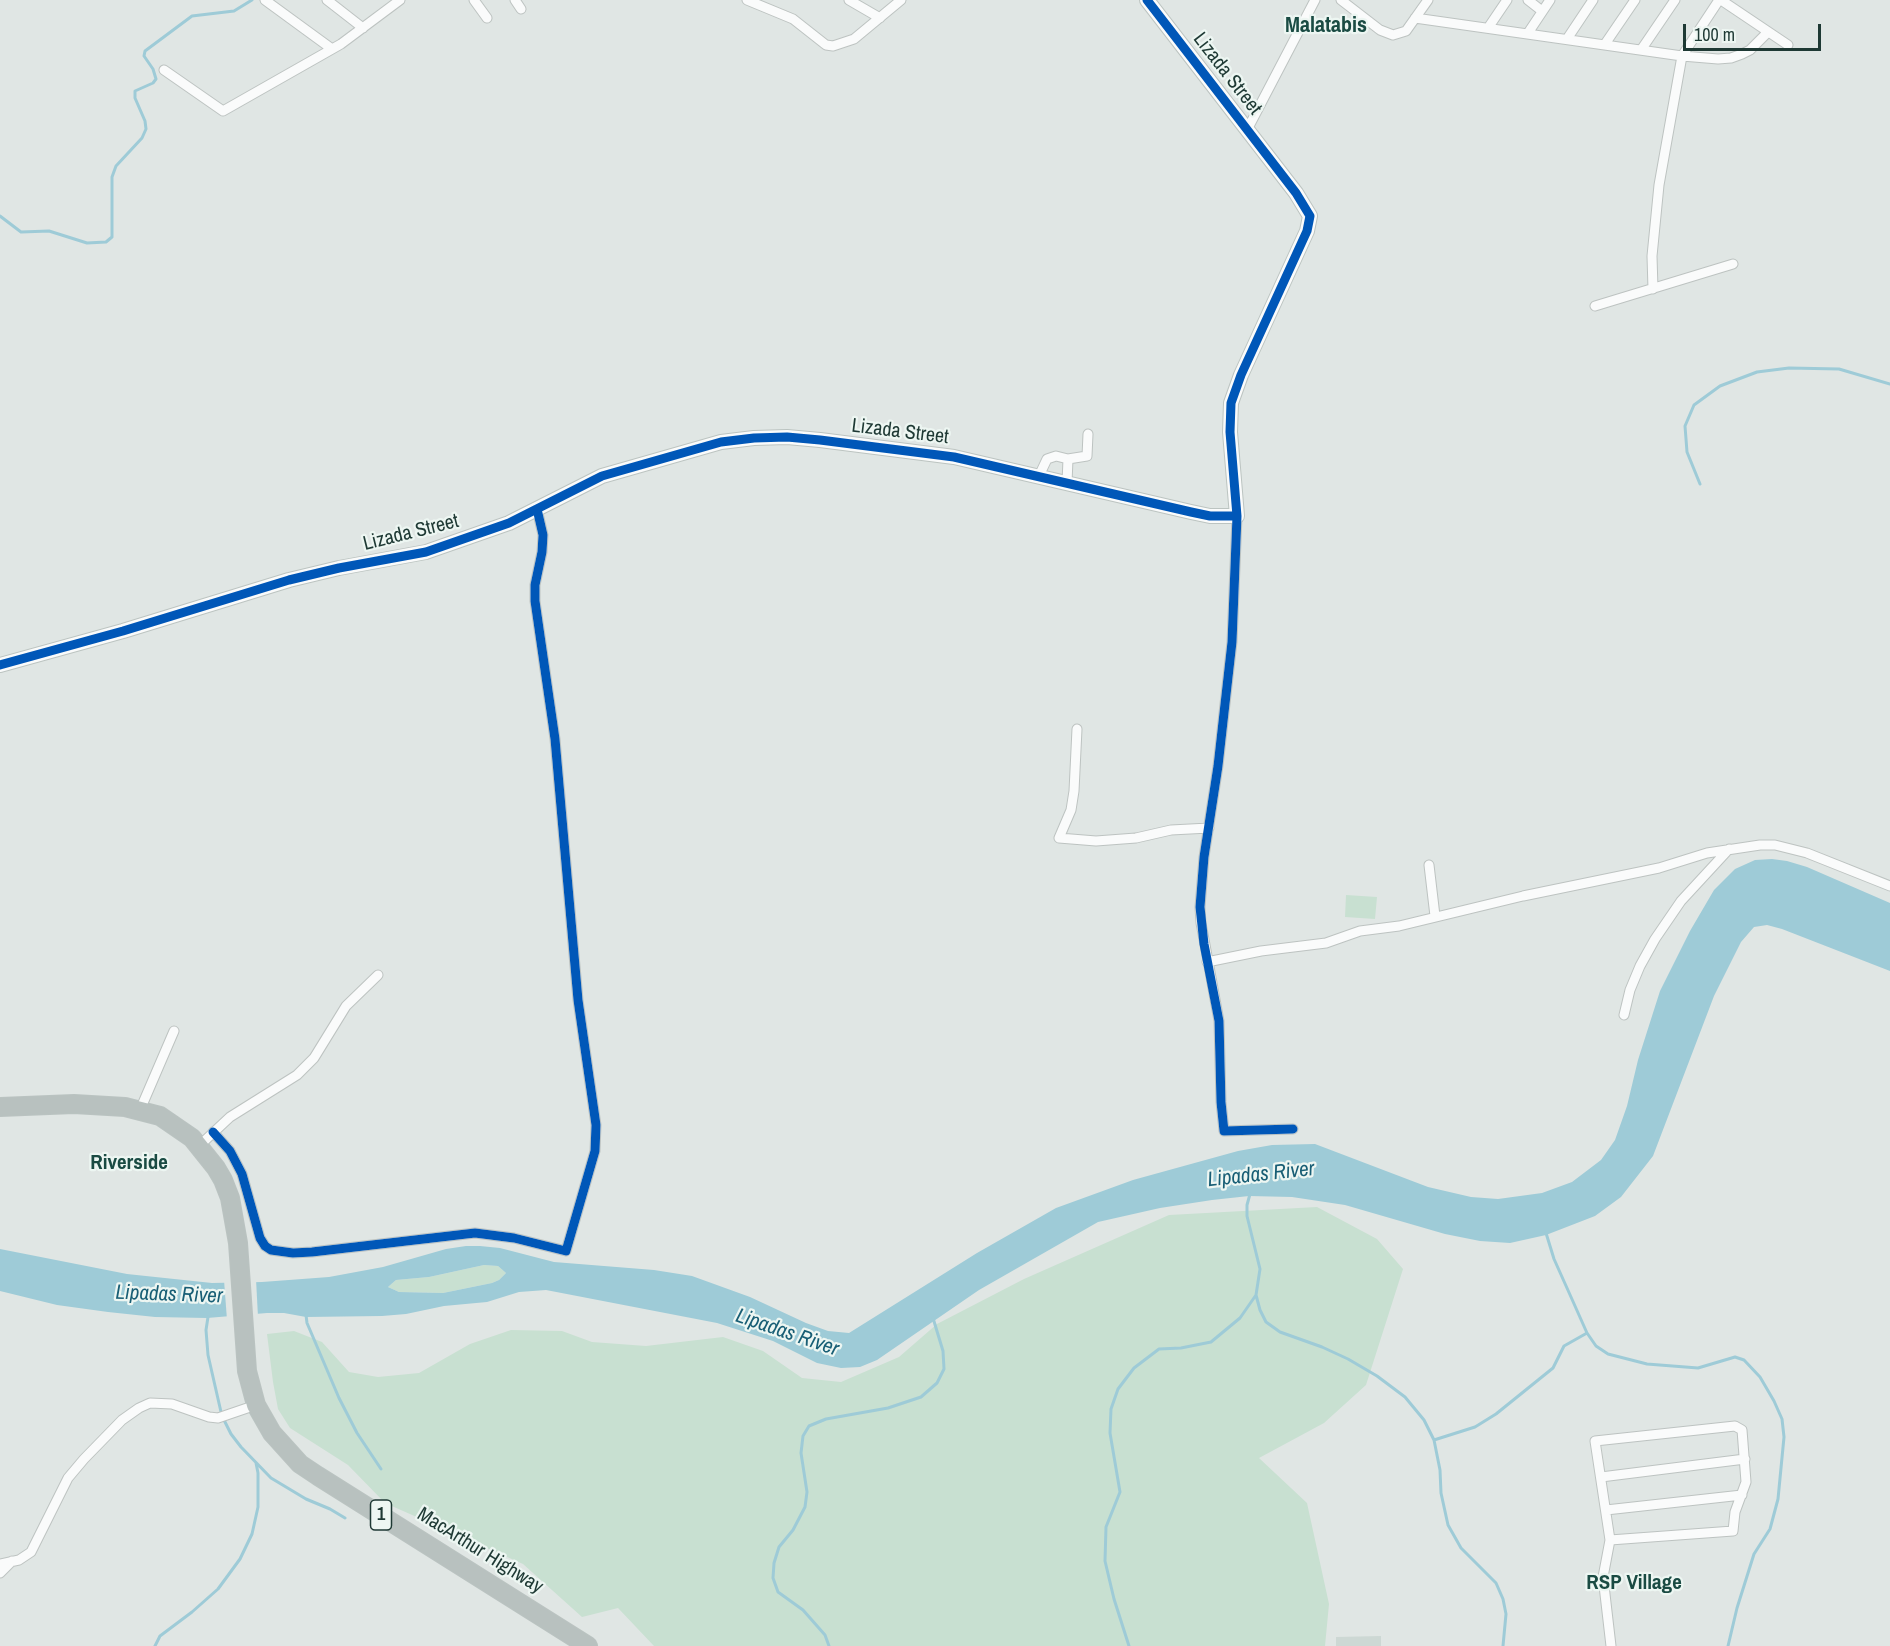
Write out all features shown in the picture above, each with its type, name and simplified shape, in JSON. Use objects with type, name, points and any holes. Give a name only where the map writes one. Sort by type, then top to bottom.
[{"type":"highway","name":"MacArthur Highway","points":[[0,1107],[74,1104],[125,1107],[160,1116],[200,1146],[223,1179],[230,1198],[238,1243],[247,1371],[256,1405],[272,1433],[300,1464],[588,1646]]},
{"type":"street","points":[[265,0],[332,49]]},
{"type":"street","points":[[327,0],[363,28]]},
{"type":"street","points":[[164,70],[223,111],[332,49],[400,0]]},
{"type":"street","points":[[474,0],[487,18]]},
{"type":"street","points":[[515,0],[521,9]]},
{"type":"street","points":[[747,0],[793,19],[826,45],[833,46],[854,39],[901,0]]},
{"type":"street","points":[[849,0],[880,18]]},
{"type":"street","name":"Lizada Street","points":[[0,665],[123,632],[289,580],[426,552],[509,523],[602,476],[721,442],[754,438],[788,437],[954,457],[1210,516],[1237,516],[1230,432],[1231,403],[1241,375],[1307,231],[1310,216],[1305,205],[1147,0]]},
{"type":"street","points":[[1247,130],[1315,0]]},
{"type":"street","points":[[1341,0],[1387,34],[1400,34],[1406,31],[1428,0]]},
{"type":"street","points":[[1488,28],[1507,0]]},
{"type":"street","points":[[1528,0],[1542,11]]},
{"type":"street","points":[[1528,33],[1550,0]]},
{"type":"street","points":[[1567,39],[1593,0]]},
{"type":"street","points":[[1605,45],[1635,0]]},
{"type":"street","points":[[1641,50],[1675,0]]},
{"type":"street","points":[[1653,288],[1653,244],[1659,185],[1682,56],[1720,0],[1788,45]]},
{"type":"street","points":[[1415,18],[1682,56],[1731,58],[1750,50],[1767,33]]},
{"type":"street","points":[[1594,306],[1733,264]]},
{"type":"street","points":[[1039,476],[1047,459],[1056,456],[1068,459],[1087,456],[1088,434]]},
{"type":"street","points":[[1067,483],[1068,459]]},
{"type":"street","points":[[213,1132],[230,1151],[242,1174],[260,1238],[271,1250],[293,1253],[312,1252],[475,1233],[514,1238],[566,1251],[595,1151],[596,1125],[577,989],[555,739],[535,601],[535,585],[543,535],[537,509]]},
{"type":"street","points":[[1237,516],[1232,642],[1200,907],[1207,962],[1219,1021],[1224,1131],[1293,1129]]},
{"type":"street","points":[[1077,729],[1071,810],[1059,838],[1096,841],[1136,838],[1171,830],[1209,828]]},
{"type":"street","points":[[1207,962],[1261,951],[1326,943],[1360,931],[1399,926],[1435,916],[1659,868],[1729,849],[1760,845],[1775,845],[1807,853],[1890,886]]},
{"type":"street","points":[[1624,1016],[1633,982],[1655,939],[1681,901],[1729,849]]},
{"type":"street","points":[[1429,865],[1435,916]]},
{"type":"street","points":[[200,1146],[230,1117],[297,1075],[314,1058],[346,1006],[378,975]]},
{"type":"street","points":[[140,1110],[174,1031]]},
{"type":"street","points":[[0,1564],[26,1557],[31,1552],[68,1478],[122,1420],[139,1408],[150,1403],[172,1404],[218,1418],[256,1405]]},
{"type":"street","points":[[1611,1540],[1734,1531],[1735,1512],[1746,1482],[1744,1435],[1740,1428],[1735,1426],[1595,1442],[1611,1540],[1603,1577],[1611,1646]]},
{"type":"street","points":[[1601,1477],[1745,1459]]},
{"type":"street","points":[[1606,1510],[1742,1494]]},
{"type":"street","points":[[0,1574],[12,1561]]},
{"type":"shaded area","points":[[1381,1636],[1381,1646],[1336,1646],[1336,1637]]},
{"type":"green space","points":[[1346,895],[1377,897],[1375,919],[1345,917]]},
{"type":"green space","points":[[1317,1207],[1377,1239],[1403,1269],[1366,1385],[1324,1423],[1259,1458],[1307,1503],[1329,1604],[1325,1646],[654,1646],[618,1608],[582,1617],[523,1564],[385,1503],[348,1465],[290,1428],[278,1409],[273,1382],[267,1334],[294,1331],[322,1342],[349,1372],[378,1377],[419,1373],[470,1344],[511,1330],[562,1331],[592,1342],[646,1346],[723,1337],[763,1351],[802,1378],[841,1382],[899,1357],[937,1324],[1024,1279],[1169,1215]]},
{"type":"green space","points":[[484,1265],[498,1266],[506,1273],[492,1283],[443,1293],[399,1292],[388,1287],[396,1280],[429,1277]]},
{"type":"water","name":"Lipadas River","points":[[1755,860],[1787,861],[1807,867],[1890,903],[1890,971],[1782,929],[1767,925],[1754,927],[1741,942],[1714,996],[1653,1156],[1621,1197],[1595,1216],[1546,1235],[1510,1243],[1480,1241],[1445,1234],[1345,1205],[1292,1197],[1249,1196],[1160,1208],[1098,1222],[979,1290],[877,1360],[860,1367],[841,1368],[817,1363],[773,1341],[717,1323],[546,1290],[519,1292],[487,1302],[382,1316],[306,1317],[267,1313],[207,1318],[155,1317],[108,1312],[57,1305],[0,1291],[0,1249],[127,1274],[212,1283],[329,1277],[383,1267],[446,1249],[480,1246],[500,1248],[554,1262],[654,1270],[692,1276],[750,1297],[828,1331],[849,1333],[977,1253],[1056,1208],[1133,1180],[1238,1151],[1272,1145],[1315,1144],[1428,1187],[1471,1197],[1498,1199],[1542,1193],[1572,1182],[1601,1160],[1615,1140],[1660,991],[1690,931],[1714,890],[1735,869]],"holes":[[[484,1265],[498,1266],[506,1273],[499,1280],[443,1293],[399,1292],[388,1287],[396,1280],[429,1277]]]},
{"type":"pier","points":[[256,1279],[258,1317],[227,1320],[224,1280]]},
{"type":"waterway","points":[[0,216],[21,232],[49,231],[87,243],[106,242],[112,237],[112,177],[116,166],[142,138],[146,129],[135,98],[135,91],[153,83],[156,79],[153,69],[144,56],[145,51],[192,16],[234,11],[252,0]]},
{"type":"waterway","points":[[1700,484],[1687,452],[1685,426],[1694,405],[1720,386],[1757,372],[1789,368],[1839,369],[1890,384]]},
{"type":"waterway","name":"Lipadas River","points":[[1129,1646],[1105,1561],[1106,1527],[1120,1492],[1110,1433],[1111,1409],[1118,1389],[1134,1368],[1159,1349],[1181,1348],[1211,1342],[1240,1318],[1256,1295],[1260,1269],[1247,1216],[1250,1194]]},
{"type":"waterway","points":[[1546,1233],[1554,1259],[1587,1333],[1596,1346],[1608,1354],[1647,1364],[1698,1368],[1735,1357],[1744,1360],[1760,1377],[1782,1419],[1784,1437],[1778,1499],[1770,1529],[1754,1554],[1728,1646]]},
{"type":"waterway","points":[[1256,1295],[1266,1322],[1280,1332],[1322,1347],[1377,1376],[1405,1397],[1424,1420],[1434,1440],[1448,1525],[1461,1548],[1496,1583],[1503,1599],[1506,1614],[1503,1646]]},
{"type":"waterway","points":[[306,1315],[307,1323],[339,1398],[357,1433],[381,1469]]},
{"type":"waterway","name":"Lipadas River","points":[[208,1317],[206,1330],[208,1355],[221,1412]]},
{"type":"waterway","points":[[829,1646],[825,1635],[803,1610],[778,1592],[773,1578],[774,1563],[779,1547],[793,1530],[805,1507],[807,1492],[801,1453],[803,1436],[809,1426],[826,1419],[888,1408],[921,1397],[937,1383],[944,1369],[943,1351],[933,1318]]},
{"type":"waterway","points":[[1434,1440],[1475,1427],[1496,1414],[1553,1368],[1564,1346],[1587,1333]]},
{"type":"waterway","points":[[224,1420],[241,1447],[271,1478],[306,1499],[345,1518]]},
{"type":"waterway","points":[[155,1646],[160,1636],[218,1589],[240,1559],[252,1534],[258,1507],[256,1463]]},
{"type":"cycle path","points":[[1147,0],[1296,193],[1310,216],[1307,231],[1241,375],[1231,403],[1230,432],[1237,516],[1232,642],[1218,766],[1204,857],[1200,907],[1204,944],[1219,1021],[1224,1131],[1293,1129]]},
{"type":"cycle path","points":[[0,665],[123,631],[289,580],[426,552],[509,523],[602,476],[721,442],[754,438],[787,437],[820,440],[954,457],[1210,516],[1237,516]]},
{"type":"cycle path","points":[[213,1132],[230,1151],[242,1174],[260,1238],[271,1250],[293,1253],[312,1252],[475,1233],[514,1238],[566,1251],[595,1151],[596,1125],[578,1000],[555,739],[535,601],[535,585],[543,535],[537,509]]},
{"type":"district","name":"Malatabis","points":[[1326,26]]},
{"type":"district","name":"Riverside","points":[[129,1163]]},
{"type":"district","name":"RSP Village","points":[[1634,1583]]}]
